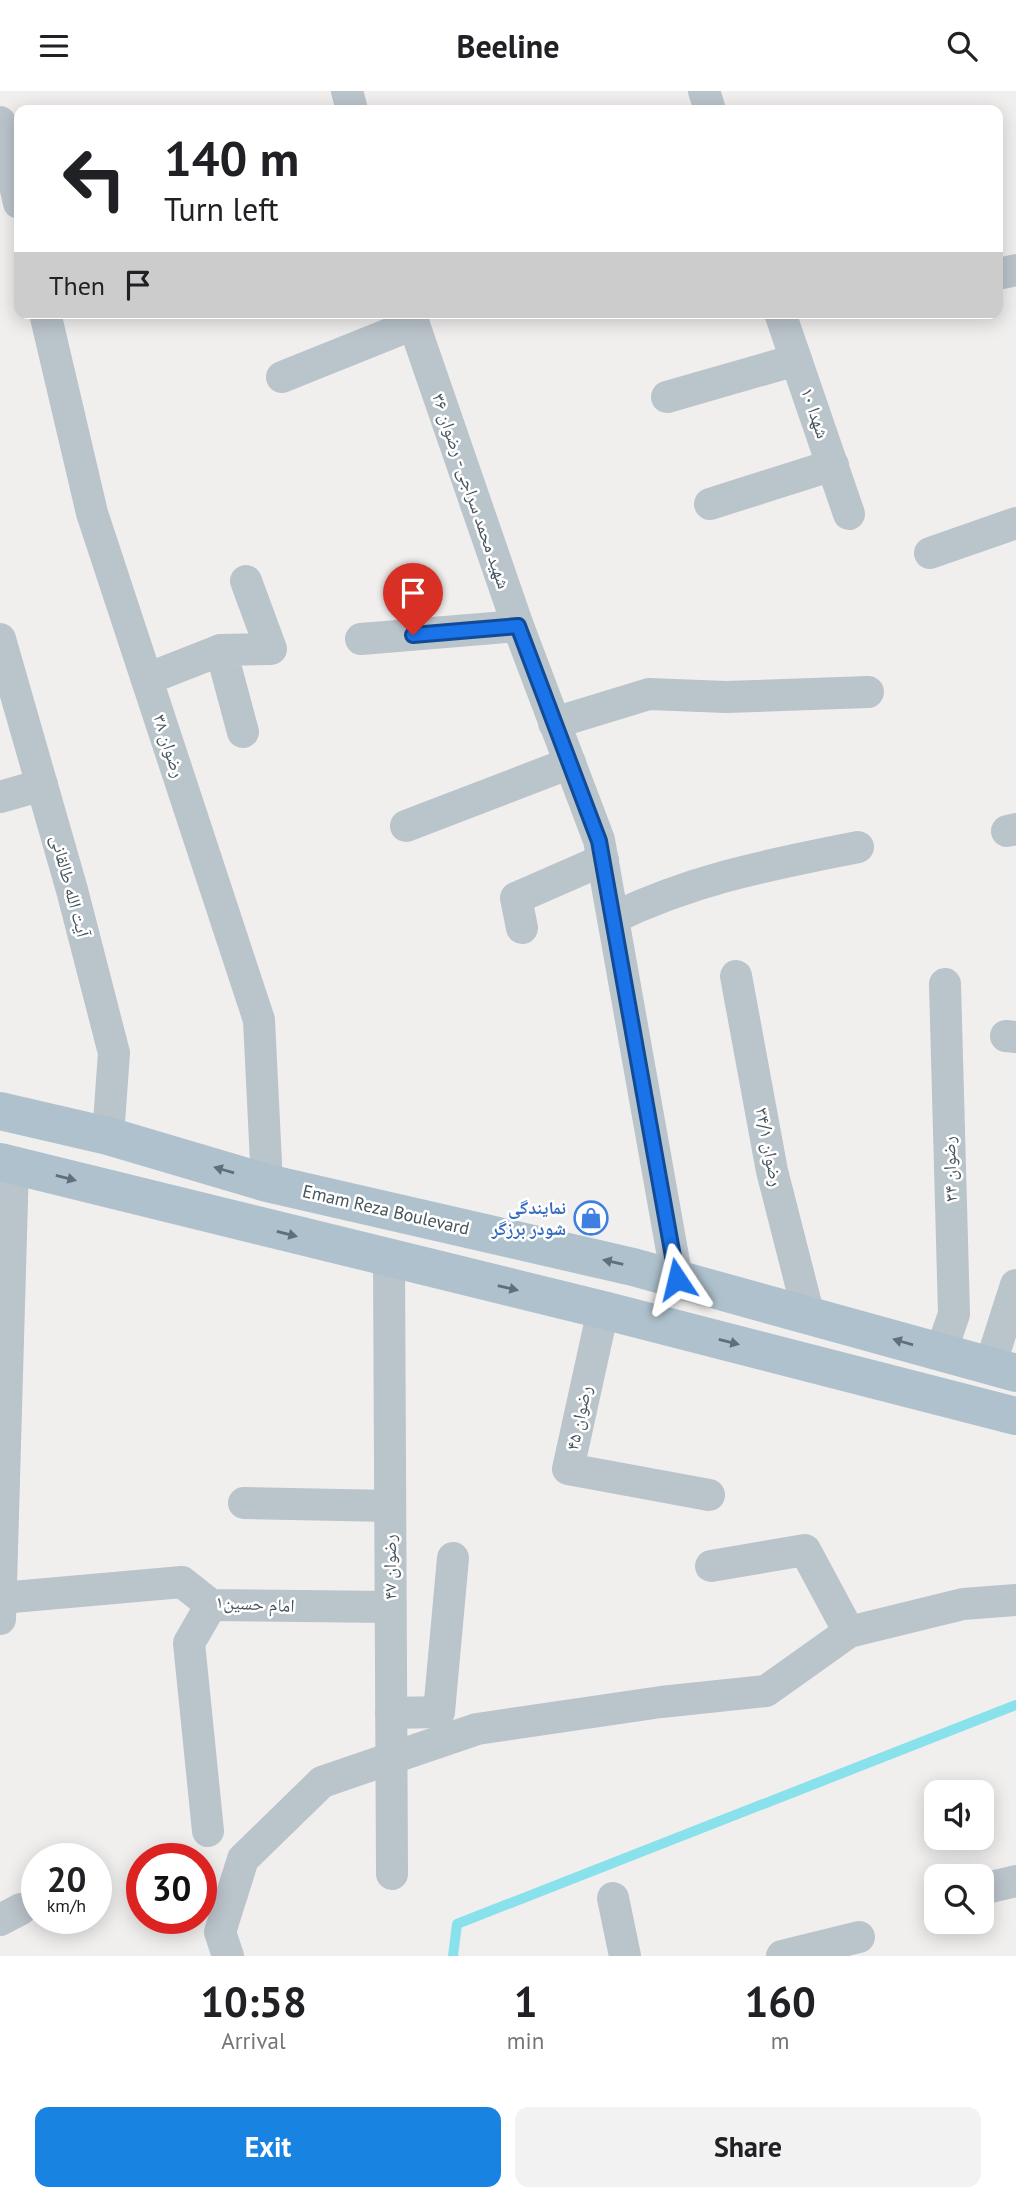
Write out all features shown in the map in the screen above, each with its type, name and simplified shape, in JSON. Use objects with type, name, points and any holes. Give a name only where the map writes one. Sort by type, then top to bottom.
[{"type":"main road","name":"Emam Reza Boulevard","points":[[0,1111],[108,1136],[267,1183],[677,1279],[1003,1369]]},
{"type":"main road","points":[[6,1163],[389,1260],[603,1310],[1016,1416]]},
{"type":"street","points":[[0,122],[14,182]]},
{"type":"street","name":"رضوان ۳۸","points":[[46,319],[92,513],[259,1020],[267,1183]]},
{"type":"street","points":[[282,377],[412,319]]},
{"type":"street","name":"شهید محمد سراجی - رضوان ۳۶","points":[[412,319],[518,626],[599,841],[677,1279]]},
{"type":"street","name":"شهدا ۱۰","points":[[782,319],[849,514]]},
{"type":"street","points":[[667,397],[796,360]]},
{"type":"street","points":[[710,504],[833,465]]},
{"type":"street","points":[[930,554],[1016,523]]},
{"type":"street","points":[[147,679],[221,650],[271,649],[246,582]]},
{"type":"street","points":[[361,639],[518,626]]},
{"type":"street","name":"آیت الله طالقانی","points":[[0,639],[114,1053],[108,1136]]},
{"type":"street","points":[[221,650],[243,732]]},
{"type":"street","points":[[554,723],[649,694],[726,697],[868,692]]},
{"type":"street","points":[[405,826],[570,763]]},
{"type":"street","points":[[0,797],[42,785]]},
{"type":"street","points":[[613,918],[651,900],[724,874],[858,847]]},
{"type":"street","points":[[522,928],[516,898],[603,860]]},
{"type":"street","name":"رضوان ۳۴/۱","points":[[736,976],[772,1171],[809,1315]]},
{"type":"street","name":"رضوان ۳۴","points":[[941,1352],[954,1314],[945,984]]},
{"type":"street","points":[[1,1609],[6,1163]]},
{"type":"street","name":"رضوان ۴۷","points":[[389,1260],[391,1874]]},
{"type":"street","points":[[1003,1369],[1016,1285]]},
{"type":"street","name":"رضوان ۴۵","points":[[603,1310],[568,1469],[709,1495]]},
{"type":"street","points":[[244,1503],[390,1506]]},
{"type":"street","points":[[711,1566],[805,1551],[849,1632]]},
{"type":"street","points":[[391,1713],[439,1712],[453,1558]]},
{"type":"street","name":"امام حسین۱","points":[[1,1609],[182,1582],[211,1605],[390,1607]]},
{"type":"street","points":[[228,1956],[220,1932],[243,1859],[322,1782],[477,1729],[661,1702],[766,1691],[849,1632],[962,1604],[1016,1600]]},
{"type":"street","points":[[208,1831],[189,1643],[211,1605]]},
{"type":"street","points":[[994,1886],[1016,1881]]},
{"type":"street","points":[[613,1898],[625,1956]]},
{"type":"street","points":[[782,1956],[859,1937]]},
{"type":"waterway","points":[[453,1956],[457,1924],[1016,1705]]},
{"type":"place","name":"نمایندگی شودر برزگر","points":[[591,1218]]},
{"type":"route","points":[[413,635],[518,626],[599,841],[677,1279]]}]
